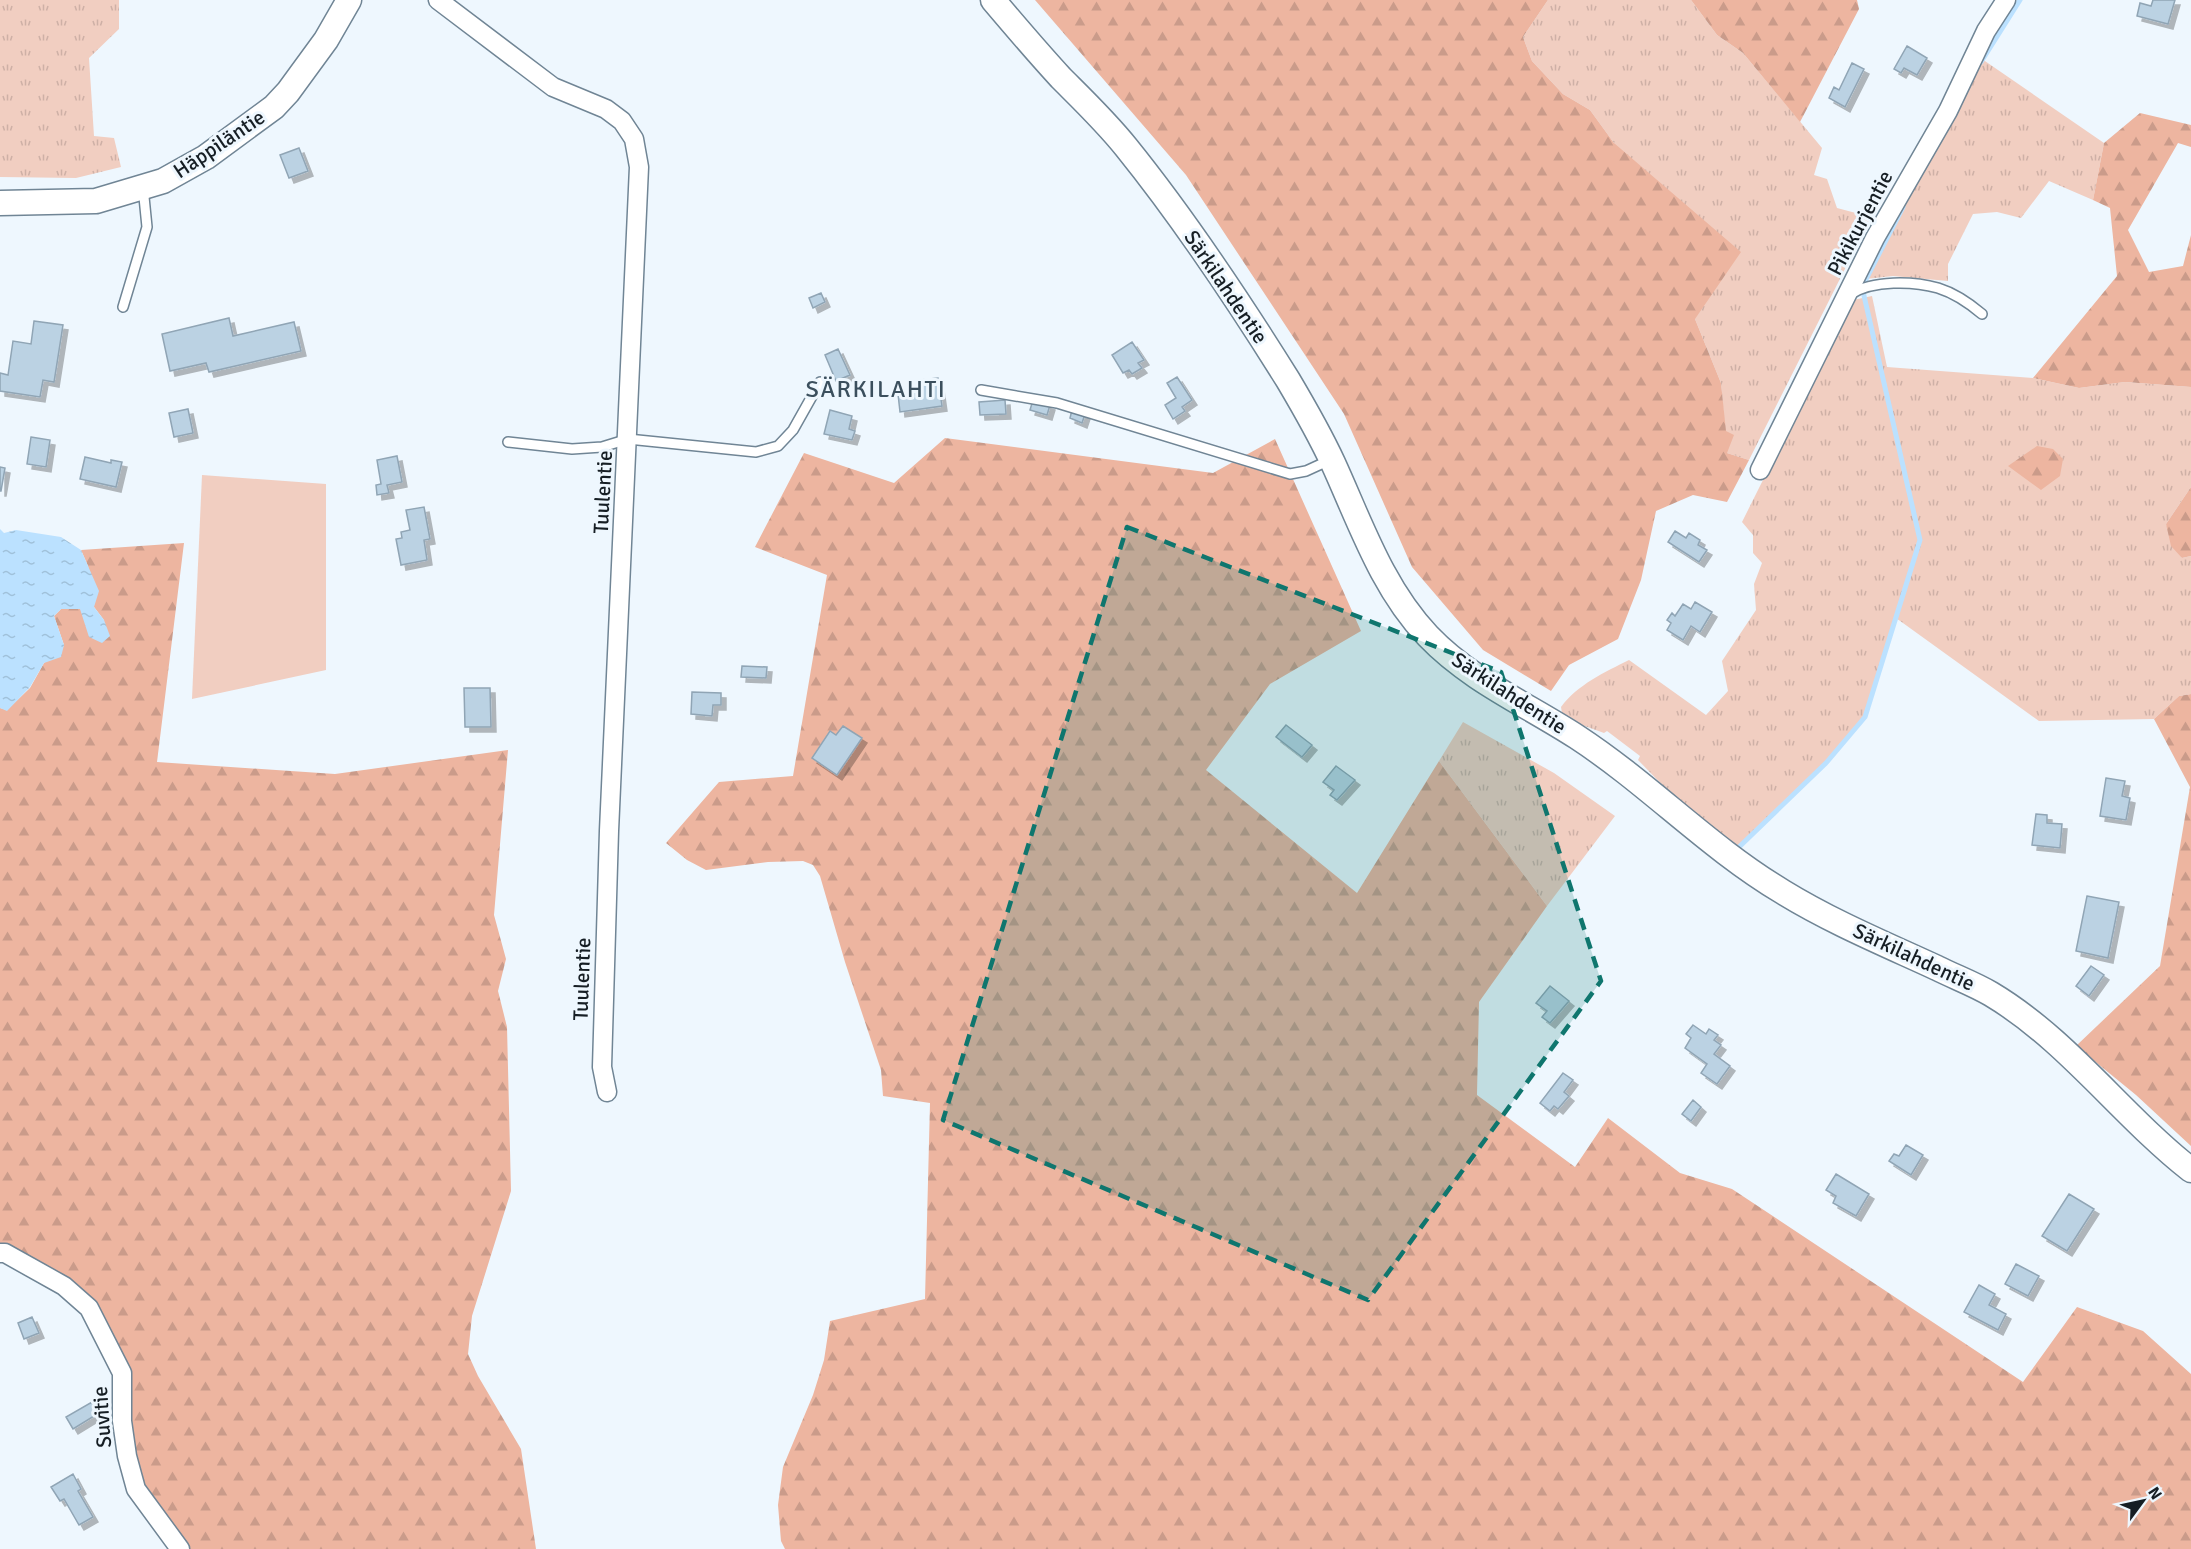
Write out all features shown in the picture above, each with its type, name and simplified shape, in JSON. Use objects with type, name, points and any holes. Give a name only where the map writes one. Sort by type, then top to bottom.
[{"type":"street","name":"Häppiläntie","points":[[0,204],[96,201],[163,181],[206,157],[274,107],[308,66],[349,0]]},
{"type":"street","name":"Tuulentie","points":[[438,0],[553,87],[606,109],[622,121],[634,139],[639,167],[609,837],[602,1067],[607,1092]]},
{"type":"street","name":"Särkilahdentie","points":[[993,0],[1050,66],[1123,143],[1174,210],[1269,350],[1332,459],[1365,537],[1400,599],[1427,635],[1450,658],[1473,675],[1598,752],[1648,789],[1732,860],[1786,894],[1837,921],[1989,992],[2020,1013],[2060,1047],[2144,1130],[2191,1170]]},
{"type":"street","name":"Pikikurjentie","points":[[1760,470],[1875,238],[1948,111],[1986,31],[2006,0]]},
{"type":"street","name":"Suvitie","points":[[0,1252],[64,1286],[89,1308],[122,1373],[122,1421],[127,1456],[136,1489],[180,1549]]},
{"type":"lane","points":[[123,307],[147,227],[143,187]]},
{"type":"lane","points":[[1846,296],[1862,287],[1898,283],[1938,288],[1966,301],[1982,314]]},
{"type":"lane","points":[[508,442],[572,449],[602,447],[628,439],[756,452],[778,446],[793,430],[820,382]]},
{"type":"lane","points":[[981,390],[1057,403],[1290,474],[1306,471],[1332,459]]},
{"type":"highlighted area","points":[[1127,527],[1501,672],[1601,981],[1368,1300],[943,1120]]},
{"type":"green space","points":[[0,0],[119,0],[119,29],[89,58],[94,136],[114,138],[121,167],[76,178],[0,177]]},
{"type":"green space","points":[[1035,0],[1548,0],[1523,37],[1532,61],[1563,94],[1590,110],[1614,143],[1741,252],[1695,319],[1721,383],[1726,431],[1734,435],[1727,453],[1749,460],[1727,502],[1693,495],[1656,511],[1641,580],[1618,639],[1569,665],[1551,691],[1483,650],[1412,567],[1344,414],[1186,175]]},
{"type":"green space","points":[[1548,0],[1691,0],[1717,35],[1743,53],[1822,148],[1814,175],[1827,179],[1837,208],[1871,217],[1749,460],[1727,453],[1721,383],[1695,319],[1614,143],[1590,110],[1563,94],[1532,61],[1523,37]]},
{"type":"green space","points":[[1691,0],[1857,0],[1859,9],[1800,122],[1743,53],[1717,35]]},
{"type":"green space","points":[[1982,59],[2104,143],[2093,200],[2049,181],[2021,218],[1997,212],[1973,214],[1948,264],[1948,281],[1893,276],[1866,279]]},
{"type":"green space","points":[[2140,113],[2191,125],[2191,147],[2178,143],[2128,230],[2149,272],[2183,266],[2191,235],[2191,387],[2125,382],[2079,388],[2033,378],[2117,276],[2110,208],[2093,200],[2104,143]]},
{"type":"green space","points":[[1872,296],[1887,367],[2033,378],[2079,388],[2125,382],[2191,387],[2191,487],[2166,524],[2182,558],[2191,556],[2191,694],[2179,696],[2154,719],[2039,721],[1896,618],[1865,717],[1826,763],[1737,849],[1677,800],[1638,760],[1640,756],[1607,731],[1604,733],[1571,721],[1562,713],[1561,707],[1583,686],[1629,660],[1706,715],[1728,691],[1722,661],[1756,610],[1754,584],[1762,563],[1753,553],[1753,535],[1742,522],[1853,300]]},
{"type":"green space","points":[[945,438],[1213,473],[1275,439],[1361,631],[1270,684],[1206,770],[1357,893],[1439,761],[1547,906],[1479,1002],[1477,1095],[1575,1167],[1608,1118],[1680,1173],[1732,1189],[2023,1382],[2077,1307],[2143,1331],[2191,1374],[2191,1549],[785,1549],[781,1541],[778,1505],[783,1467],[813,1395],[824,1360],[830,1321],[925,1299],[930,1103],[883,1096],[881,1070],[845,962],[820,876],[813,865],[803,861],[768,862],[706,870],[687,860],[666,843],[719,782],[793,776],[827,575],[755,547],[804,453],[894,483]]},
{"type":"green space","points":[[2037,446],[2053,449],[2063,459],[2060,476],[2041,490],[2008,466]]},
{"type":"green space","points":[[202,475],[326,484],[326,670],[192,699]]},
{"type":"green space","points":[[2191,487],[2191,556],[2182,558],[2171,546],[2166,524]]},
{"type":"green space","points":[[184,543],[157,762],[335,774],[508,750],[494,915],[506,959],[498,991],[507,1027],[511,1191],[472,1316],[468,1354],[478,1376],[521,1449],[536,1549],[180,1549],[136,1489],[123,1394],[89,1308],[0,1253],[0,708],[7,710],[30,688],[44,663],[64,645],[54,616],[61,609],[80,609],[104,620],[94,607],[88,566],[81,550]]},
{"type":"green space","points":[[2191,694],[2191,1146],[2136,1095],[2076,1046],[2160,966],[2190,787],[2154,719],[2179,696]]},
{"type":"green space","points":[[1463,722],[1554,773],[1615,816],[1547,906],[1439,761]]},
{"type":"water","points":[[0,529],[4,533],[16,530],[61,537],[81,550],[99,591],[94,607],[104,620],[110,636],[102,643],[89,637],[80,609],[61,609],[54,616],[64,645],[61,657],[44,663],[30,687],[7,711],[0,708]]},
{"type":"building","points":[[2153,0],[2175,0],[2168,24],[2137,16],[2140,3],[2151,6]]},
{"type":"building","points":[[1907,46],[1927,58],[1917,75],[1904,68],[1901,73],[1894,69]]},
{"type":"building","points":[[1852,63],[1864,69],[1845,107],[1829,98],[1834,87],[1839,90]]},
{"type":"building","points":[[299,148],[308,171],[289,178],[280,155]]},
{"type":"building","points":[[821,293],[825,302],[813,308],[809,298]]},
{"type":"building","points":[[229,318],[233,336],[294,322],[301,351],[209,372],[206,363],[170,371],[162,334]]},
{"type":"building","points":[[34,321],[63,325],[54,382],[43,380],[40,397],[0,391],[0,373],[8,375],[13,341],[31,344]]},
{"type":"building","points":[[1132,342],[1144,360],[1138,363],[1142,368],[1132,374],[1129,370],[1123,373],[1112,355]]},
{"type":"building","points":[[838,349],[850,375],[836,381],[825,355]]},
{"type":"building","points":[[1177,377],[1192,400],[1182,407],[1185,411],[1173,419],[1165,405],[1176,398],[1167,383]]},
{"type":"building","points":[[938,378],[942,406],[900,412],[898,394],[922,391],[921,380]]},
{"type":"building","points":[[1005,400],[1006,414],[980,415],[979,402]]},
{"type":"building","points":[[1033,400],[1050,405],[1047,415],[1030,410]]},
{"type":"building","points":[[188,409],[193,433],[174,437],[169,413]]},
{"type":"building","points":[[830,410],[852,416],[849,429],[855,431],[852,440],[824,434]]},
{"type":"building","points":[[1072,410],[1085,414],[1082,423],[1070,418]]},
{"type":"building","points":[[31,437],[50,440],[46,467],[27,464]]},
{"type":"building","points":[[397,456],[402,482],[387,485],[389,493],[377,495],[376,485],[381,484],[377,460]]},
{"type":"building","points":[[85,457],[111,463],[111,460],[122,462],[116,487],[80,479]]},
{"type":"building","points":[[0,467],[5,468],[1,491],[0,491]]},
{"type":"building","points":[[424,507],[430,539],[424,540],[427,560],[401,565],[396,539],[402,538],[401,532],[410,530],[406,510]]},
{"type":"building","points":[[1675,531],[1686,538],[1689,533],[1700,540],[1698,545],[1707,550],[1699,562],[1668,542]]},
{"type":"building","points":[[1695,602],[1712,612],[1700,632],[1691,626],[1683,640],[1667,630],[1671,623],[1667,620],[1672,613],[1675,616],[1683,604],[1691,609]]},
{"type":"building","points":[[742,666],[767,667],[766,678],[741,677]]},
{"type":"building","points":[[464,688],[490,688],[491,727],[465,727]]},
{"type":"building","points":[[692,692],[721,693],[721,705],[713,705],[712,716],[691,714]]},
{"type":"building","points":[[1286,725],[1312,745],[1302,757],[1276,737]]},
{"type":"building","points":[[843,726],[862,738],[837,775],[812,758],[830,731],[836,735]]},
{"type":"building","points":[[1336,766],[1355,780],[1337,800],[1330,795],[1334,790],[1323,782]]},
{"type":"building","points":[[2106,778],[2125,781],[2122,796],[2130,798],[2126,820],[2100,816]]},
{"type":"building","points":[[2036,814],[2047,815],[2047,823],[2062,824],[2060,848],[2032,845]]},
{"type":"building","points":[[2087,896],[2119,902],[2108,958],[2076,951]]},
{"type":"building","points":[[2091,966],[2104,975],[2089,996],[2076,986]]},
{"type":"building","points":[[1550,986],[1569,1001],[1550,1023],[1542,1017],[1547,1011],[1536,1003]]},
{"type":"building","points":[[1693,1025],[1706,1034],[1709,1029],[1718,1035],[1714,1040],[1721,1045],[1714,1054],[1730,1066],[1717,1084],[1701,1073],[1707,1064],[1685,1048],[1691,1038],[1686,1034]]},
{"type":"building","points":[[1563,1073],[1573,1080],[1564,1092],[1569,1096],[1558,1109],[1554,1106],[1550,1111],[1540,1103]]},
{"type":"building","points":[[1693,1100],[1701,1107],[1691,1121],[1682,1114]]},
{"type":"building","points":[[1906,1145],[1923,1155],[1911,1175],[1889,1161],[1894,1154],[1899,1156]]},
{"type":"building","points":[[1836,1174],[1869,1194],[1856,1216],[1833,1203],[1836,1196],[1826,1190]]},
{"type":"building","points":[[2069,1194],[2094,1209],[2067,1251],[2042,1236]]},
{"type":"building","points":[[2016,1264],[2039,1276],[2028,1296],[2005,1284]]},
{"type":"building","points":[[1979,1285],[1995,1294],[1989,1305],[2006,1314],[1998,1330],[1964,1312]]},
{"type":"building","points":[[32,1317],[39,1333],[24,1339],[18,1323]]},
{"type":"building","points":[[92,1402],[99,1413],[73,1429],[66,1417]]},
{"type":"building","points":[[73,1474],[81,1489],[78,1491],[93,1517],[79,1525],[64,1499],[60,1501],[51,1487]]},
{"type":"waterway","points":[[1981,62],[2020,0]]},
{"type":"waterway","points":[[1737,849],[1826,763],[1865,717],[1920,540],[1862,287],[1903,207]]},
{"type":"district","name":"SÄRKILAHTI","points":[[876,389]]}]
